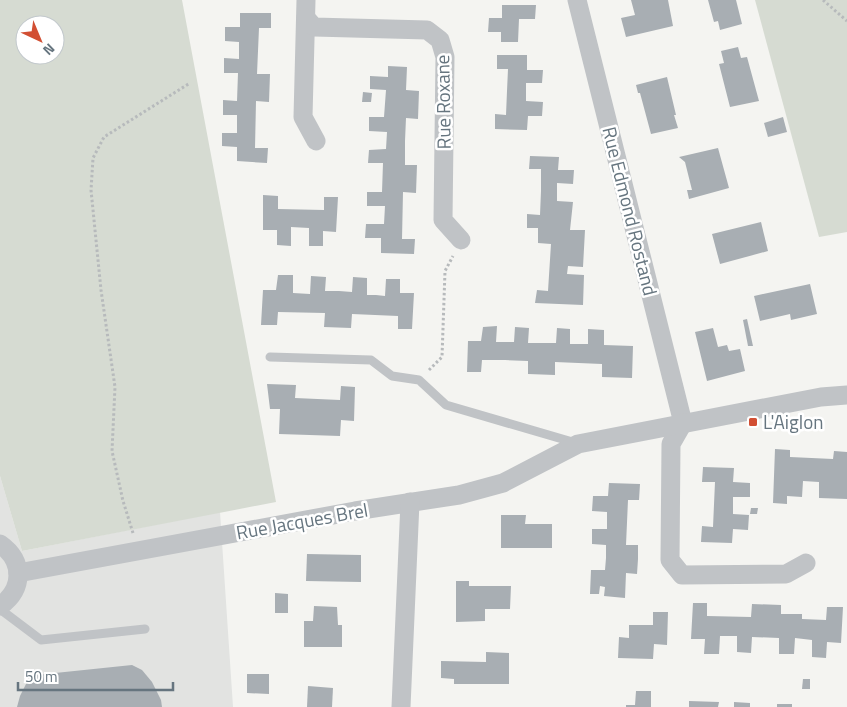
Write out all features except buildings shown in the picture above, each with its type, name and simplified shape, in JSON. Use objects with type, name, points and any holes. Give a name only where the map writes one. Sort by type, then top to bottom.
[{"type":"street","name":"Rue Edmond Rostand","points":[[577,0],[683,423]]},
{"type":"street","points":[[306,9],[303,117],[316,142]]},
{"type":"street","name":"Rue Roxane","points":[[306,9],[314,27],[427,30],[440,40],[445,57],[443,220],[461,240]]},
{"type":"street","name":"Rue Jacques Brel","points":[[18,573],[138,550],[458,495],[503,483],[578,444],[821,397],[847,395]]},
{"type":"street","points":[[683,423],[671,444],[670,560],[682,575],[786,574],[806,563]]},
{"type":"street","points":[[401,707],[410,502]]},
{"type":"street","points":[[0,544],[8,550],[15,560],[18,573],[17,584],[12,595],[0,608]]},
{"type":"lane","points":[[270,357],[371,360],[392,376],[420,380],[446,405],[578,444]]},
{"type":"lane","points":[[0,608],[41,640],[145,629]]},
{"type":"path","points":[[822,0],[847,21]]},
{"type":"path","points":[[138,550],[123,501],[112,451],[115,387],[101,290],[91,190],[93,158],[104,136],[190,83]]},
{"type":"path","points":[[420,380],[442,357],[445,271],[461,240]]},
{"type":"shaded area","points":[[0,0],[182,0],[276,502],[22,551],[0,476]]},
{"type":"shaded area","points":[[755,0],[847,0],[847,232],[819,237]]},
{"type":"shaded area","points":[[0,476],[22,551],[220,512],[233,707],[0,707]]},
{"type":"place","name":"L'Aiglon","points":[[753,422]]}]
